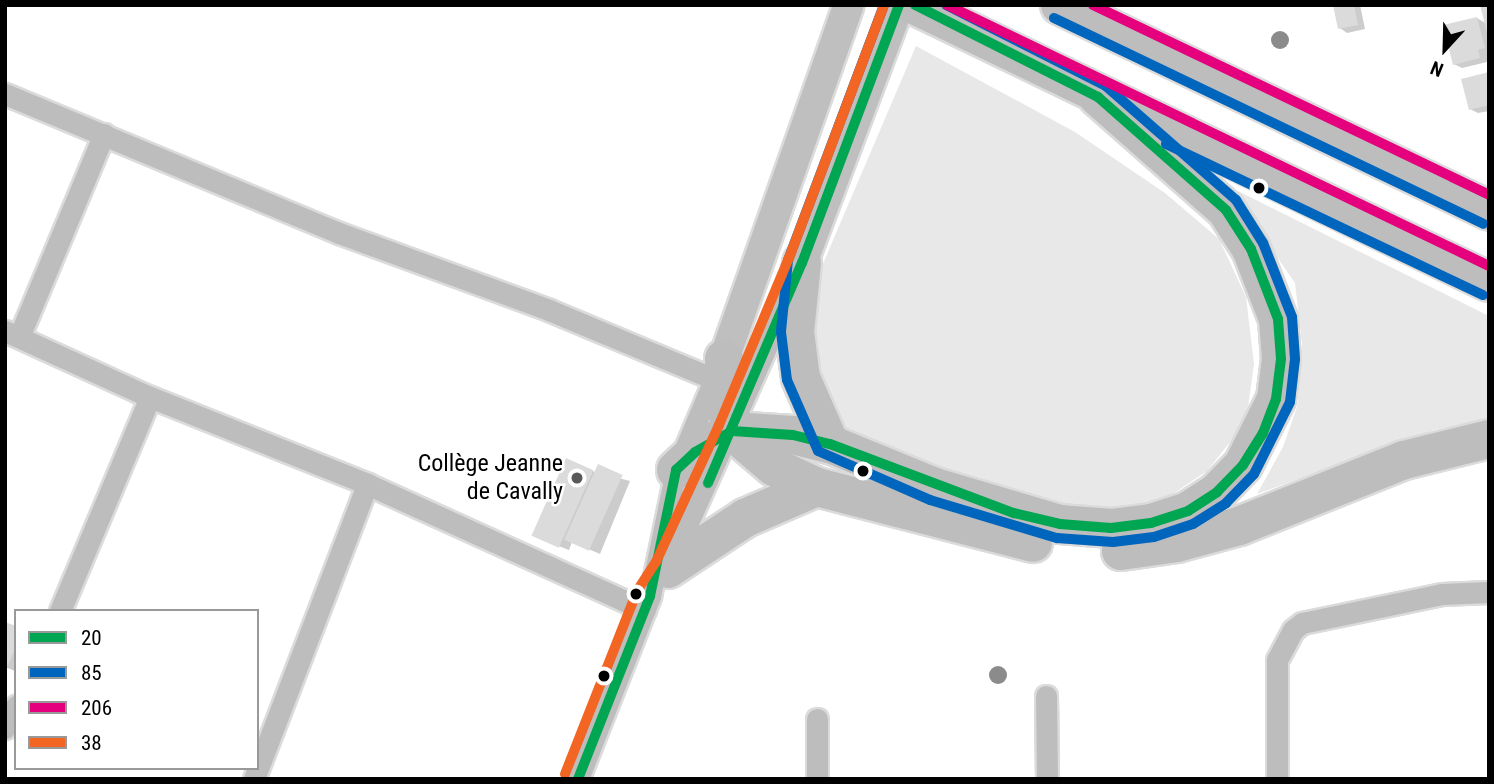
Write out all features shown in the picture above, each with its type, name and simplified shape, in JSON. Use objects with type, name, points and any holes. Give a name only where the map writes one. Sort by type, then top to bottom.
[{"type":"highway","points":[[914,5],[1098,97],[1489,282]]},
{"type":"highway","points":[[1060,5],[1489,211]]},
{"type":"highway","points":[[676,470],[695,452],[732,431],[793,435],[830,444],[1014,513],[1060,524],[1111,528],[1151,523],[1188,511],[1217,492],[1243,466],[1276,399],[1281,359],[1278,319],[1255,261],[1226,210],[1098,97]]},
{"type":"highway","points":[[802,263],[795,332],[801,378],[830,444]]},
{"type":"highway","points":[[719,369],[732,431],[774,467],[817,487],[1042,545],[1140,551],[1239,526],[1404,460],[1489,439]]},
{"type":"highway","points":[[654,592],[745,517],[817,487]]},
{"type":"main road","points":[[719,369],[849,5]]},
{"type":"main road","points":[[802,263],[899,5]]},
{"type":"street","points":[[5,94],[339,233],[719,369],[676,470],[654,592]]},
{"type":"street","points":[[104,134],[12,334],[150,397],[367,484],[654,592]]},
{"type":"street","points":[[578,779],[654,592],[732,431],[802,263]]},
{"type":"street","points":[[61,609],[150,397]]},
{"type":"street","points":[[259,766],[367,484]]},
{"type":"street","points":[[1277,779],[1277,660],[1293,630],[1301,623],[1441,594],[1489,592]]},
{"type":"street","points":[[1046,696],[1047,779]]},
{"type":"street","points":[[5,728],[14,710]]},
{"type":"street","points":[[817,719],[817,779]]},
{"type":"shaded area","points":[[916,46],[1075,132],[1165,193],[1219,239],[1246,297],[1254,364],[1246,422],[1207,471],[1158,504],[1100,519],[1041,512],[835,426],[806,333],[819,273]]},
{"type":"shaded area","points":[[1228,186],[1489,316],[1489,420],[1434,430],[1257,494],[1283,447],[1297,407],[1302,344],[1295,283]]},
{"type":"building","points":[[1333,5],[1354,5],[1358,25],[1338,29]]},
{"type":"building","points":[[1480,5],[1489,5],[1488,36]]},
{"type":"building","points":[[1477,17],[1485,48],[1478,50],[1480,58],[1453,65],[1443,25]]},
{"type":"building","points":[[1489,72],[1489,105],[1469,110],[1461,79]]},
{"type":"building","points":[[566,458],[593,470],[559,548],[531,536]]},
{"type":"building","points":[[598,464],[623,475],[589,551],[564,540]]},
{"type":"building","points":[[5,622],[14,625],[14,652],[5,672]]},
{"type":"transit line","name":"85","points":[[884,5],[788,260],[781,332],[787,380],[818,451],[930,500],[1057,538],[1113,542],[1154,537],[1193,524],[1226,503],[1254,474],[1290,402],[1295,359],[1292,317],[1263,243],[1236,200],[1106,86],[946,5]]},
{"type":"transit line","name":"38","points":[[565,774],[637,591],[656,562],[719,425],[789,258],[884,5]]},
{"type":"transit line","name":"20","points":[[708,483],[802,263],[899,5]]},
{"type":"transit line","name":"20","points":[[578,779],[650,596],[676,470],[695,452],[732,431],[793,435],[830,444],[1014,513],[1060,524],[1111,528],[1151,523],[1188,511],[1217,492],[1243,465],[1263,433],[1276,399],[1281,359],[1278,319],[1251,249],[1226,210],[1098,97],[915,5]]},
{"type":"transit line","name":"206","points":[[947,5],[1489,266]]},
{"type":"transit line","name":"206","points":[[1093,5],[1489,195]]},
{"type":"transit line","name":"85","points":[[1054,18],[1483,224]]},
{"type":"transit line","name":"85","points":[[1166,144],[1483,295]]},
{"type":"place","name":"Collège Jeanne de Cavally","points":[[577,478]]}]
